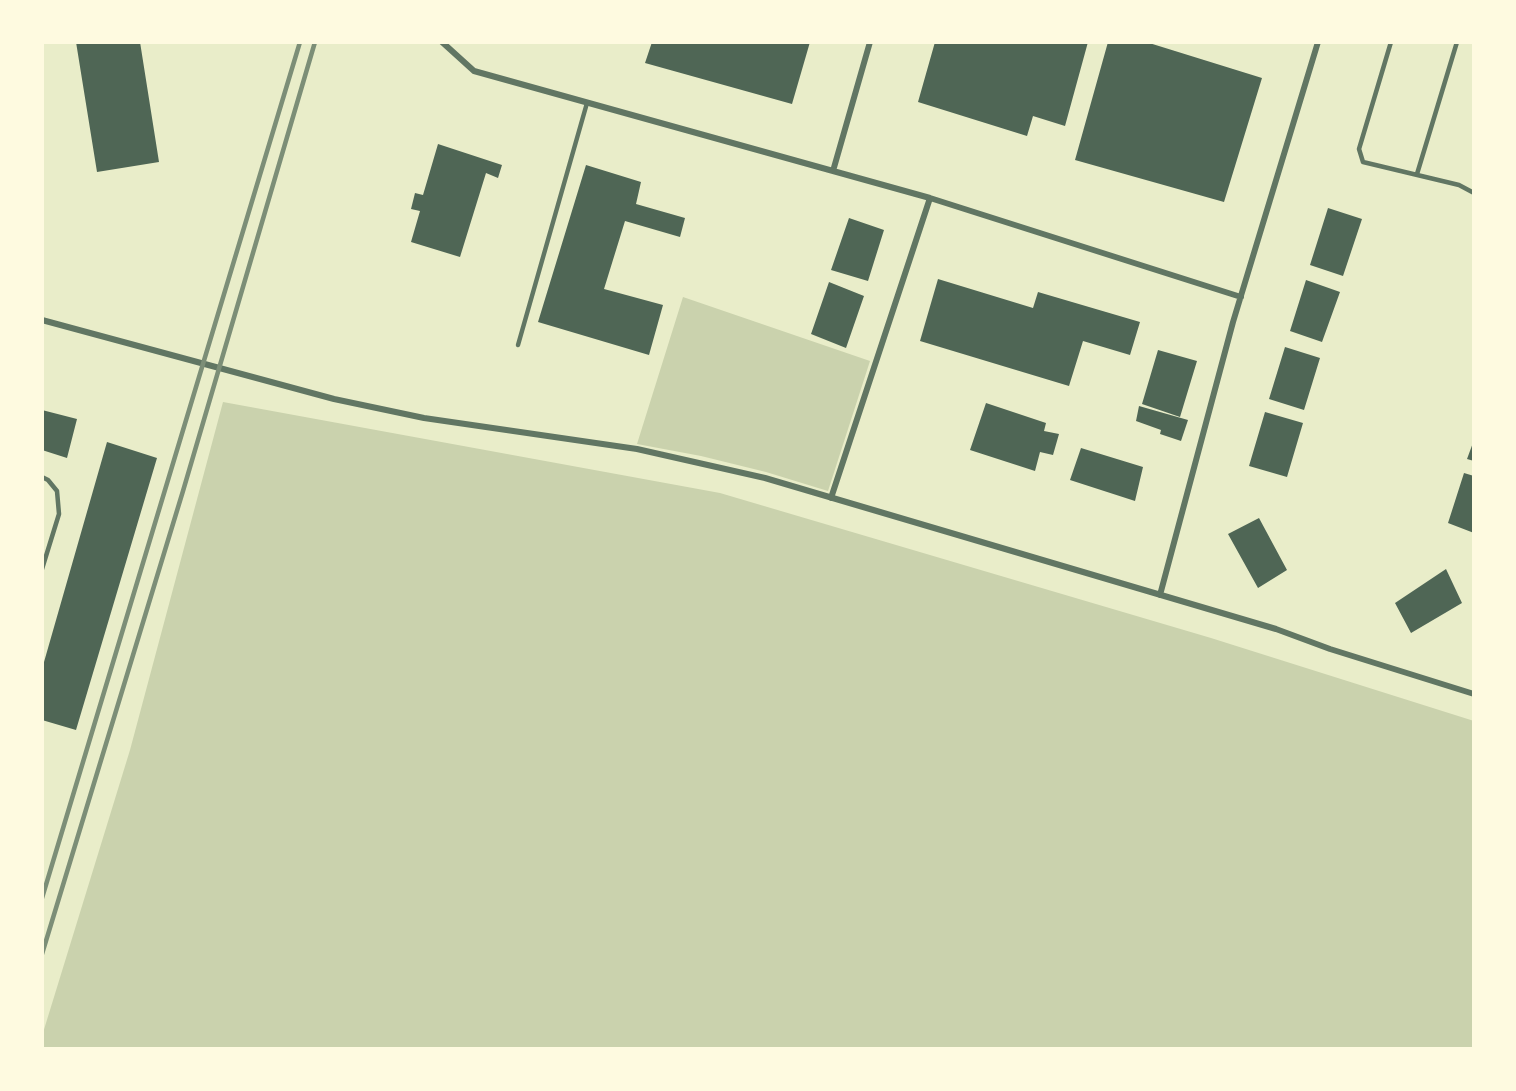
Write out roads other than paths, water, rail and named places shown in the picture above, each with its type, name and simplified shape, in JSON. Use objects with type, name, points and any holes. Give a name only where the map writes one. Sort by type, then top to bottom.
[{"type":"street","points":[[442,42],[474,71],[930,198],[1241,297]]},
{"type":"street","points":[[833,171],[870,42]]},
{"type":"street","points":[[1160,595],[1241,297],[1318,42]]},
{"type":"street","points":[[831,498],[930,198]]},
{"type":"street","points":[[42,320],[334,399],[424,418],[637,449],[765,478],[1276,630],[1474,694]]},
{"type":"lane","points":[[1391,42],[1359,149],[1363,162],[1459,185],[1474,193]]},
{"type":"lane","points":[[1418,174],[1456,42]]},
{"type":"lane","points":[[518,345],[587,103]]},
{"type":"lane","points":[[42,477],[48,480],[57,491],[59,514],[42,569]]},
{"type":"railway","points":[[42,898],[300,42]]},
{"type":"railway","points":[[42,954],[183,491],[315,42]]}]
